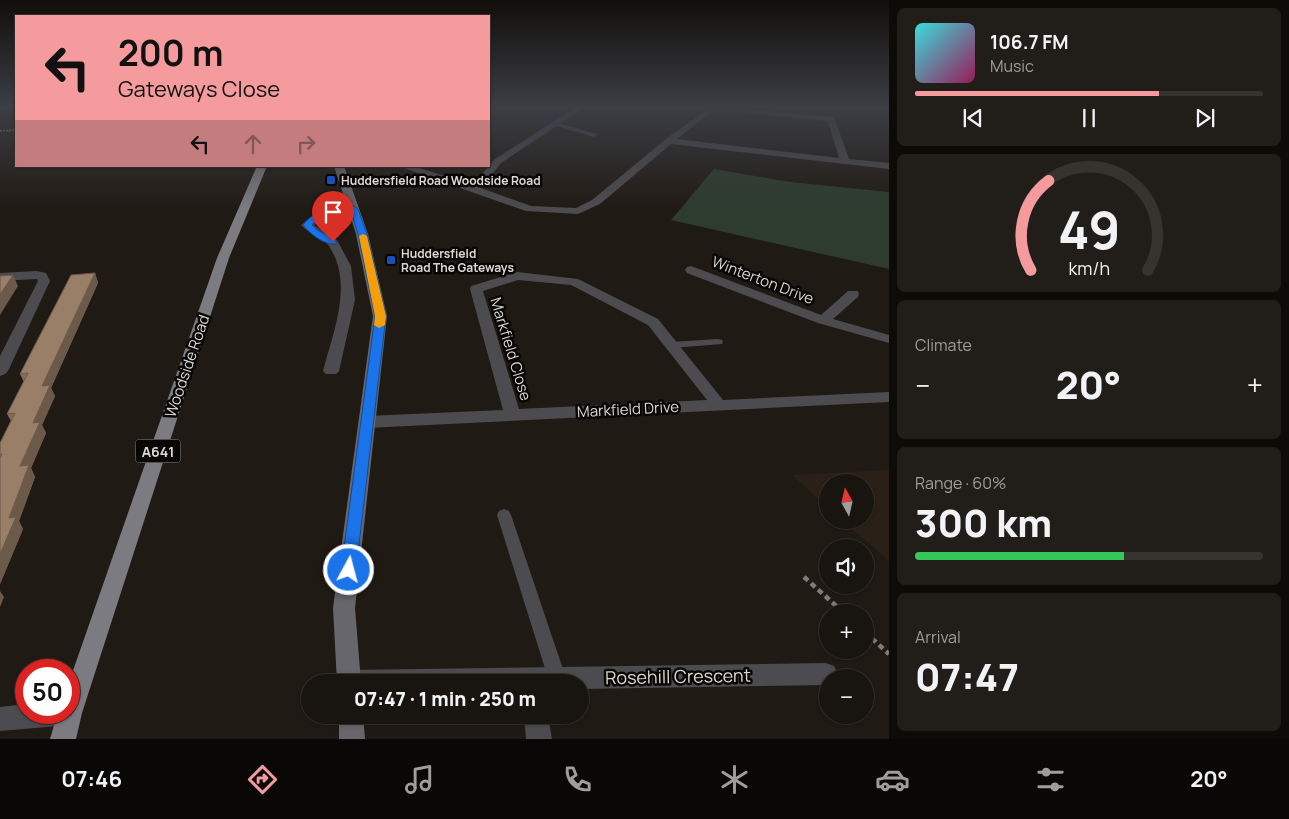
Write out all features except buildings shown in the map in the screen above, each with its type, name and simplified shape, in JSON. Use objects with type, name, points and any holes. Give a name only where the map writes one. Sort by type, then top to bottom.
[{"type":"main road","name":"Woodside Road","points":[[80,683],[223,258],[262,167]]},
{"type":"main road","points":[[340,167],[362,234],[380,316],[344,608],[348,674]]},
{"type":"main road","name":"Woodside Road","points":[[63,739],[67,724]]},
{"type":"main road","points":[[351,724],[352,739]]},
{"type":"street","points":[[475,189],[498,161],[530,140]]},
{"type":"street","points":[[838,140],[845,161]]},
{"type":"street","points":[[406,167],[475,189],[530,210],[578,211],[596,202],[669,141],[889,166]]},
{"type":"street","points":[[331,371],[348,300],[345,266],[333,242],[314,232],[307,225],[316,216],[329,211],[354,209]]},
{"type":"street","name":"Winterton Drive","points":[[691,270],[823,320],[889,339]]},
{"type":"street","points":[[0,277],[37,275],[42,276],[44,281],[0,371]]},
{"type":"street","name":"Markfield Close","points":[[513,415],[476,289],[518,276],[574,282],[653,322],[719,405]]},
{"type":"street","name":"Winterton Drive","points":[[823,320],[853,294]]},
{"type":"street","name":"Markfield Drive","points":[[367,422],[889,397]]},
{"type":"street","name":"Rosehill Crescent","points":[[589,678],[819,674]]},
{"type":"street","points":[[0,719],[15,718]]},
{"type":"street","points":[[537,724],[538,739]]},
{"type":"lane","points":[[672,345],[718,342]]},
{"type":"lane","points":[[504,515],[556,674]]},
{"type":"path","points":[[804,577],[834,604]]},
{"type":"path","points":[[874,640],[889,654]]},
{"type":"shaded area","points":[[889,470],[889,561],[874,548],[874,539],[864,539],[852,529],[874,529],[874,474],[819,474],[819,500],[792,475]]},
{"type":"green space","points":[[714,169],[790,182],[889,192],[889,269],[671,220]]},
{"type":"slow traffic","points":[[363,236],[380,316],[379,325]]},
{"type":"place","name":"Huddersfield Road Woodside Road","points":[[331,180]]},
{"type":"place","name":"Huddersfield Road The Gateways","points":[[391,260]]},
{"type":"route","points":[[333,242],[314,232],[307,225],[316,216],[329,211],[354,209],[362,234],[380,316],[349,570]]}]
